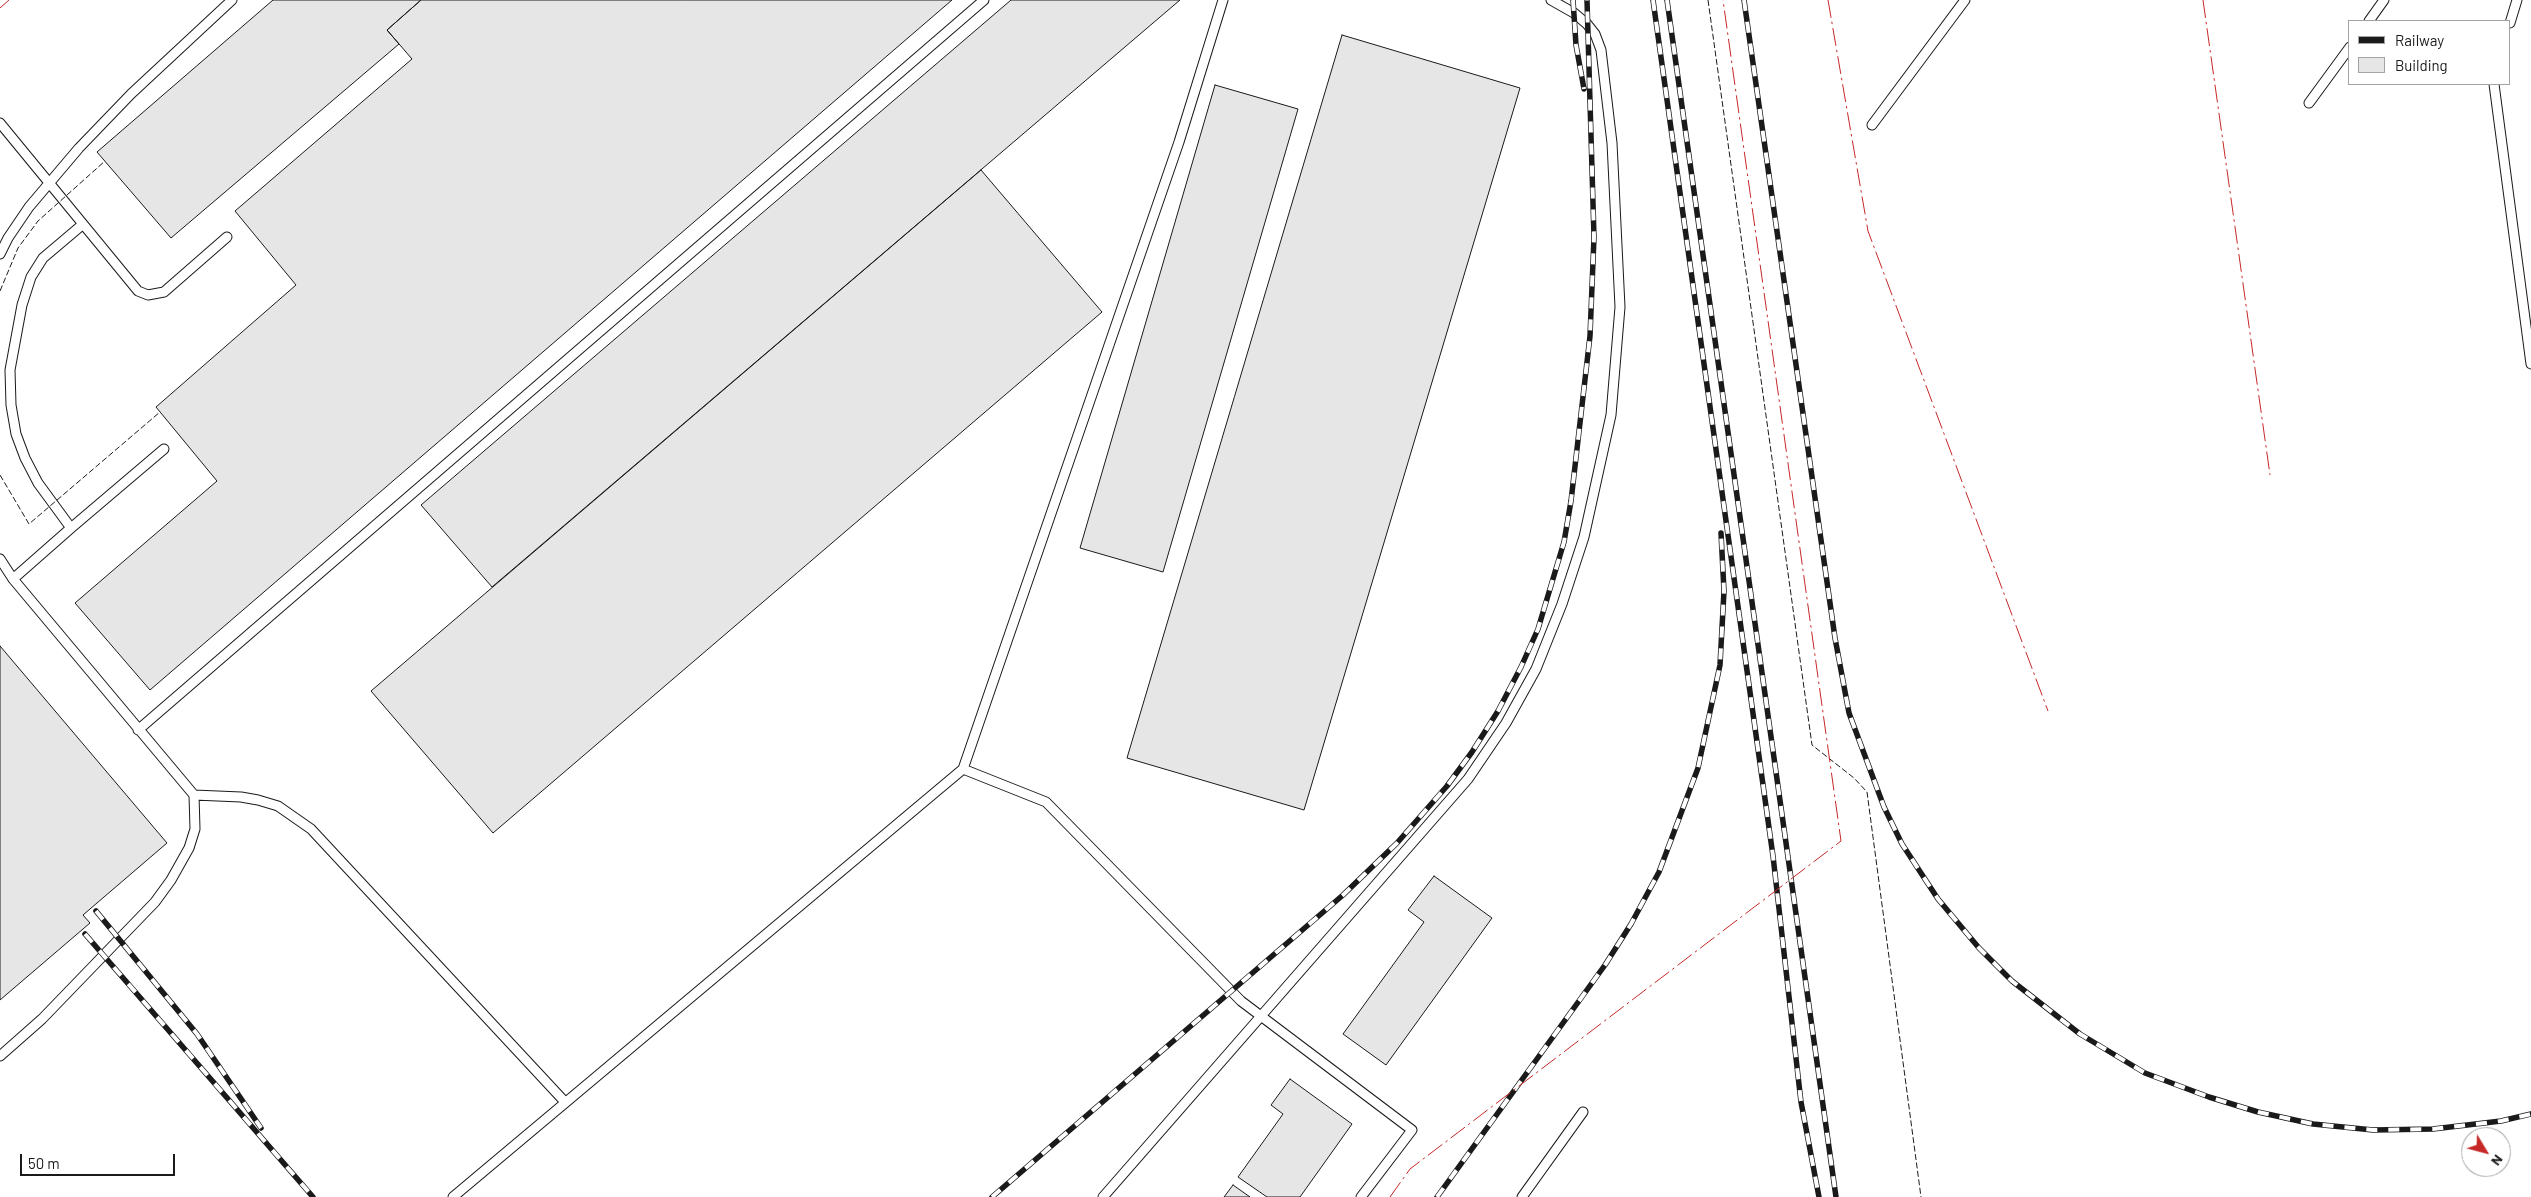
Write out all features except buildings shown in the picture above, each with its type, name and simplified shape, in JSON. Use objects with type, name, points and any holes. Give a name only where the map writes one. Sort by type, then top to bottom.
[{"type":"lane","points":[[0,254],[8,238],[49,183],[131,94],[232,0]]},
{"type":"lane","points":[[138,730],[984,0]]},
{"type":"lane","points":[[453,1197],[963,769],[1179,142],[1223,0]]},
{"type":"lane","points":[[1103,1197],[1259,1016],[1468,779],[1506,723],[1536,669],[1562,604],[1584,537],[1611,415],[1620,307],[1612,143],[1599,41],[1588,24],[1574,13],[1551,0]]},
{"type":"lane","points":[[1872,125],[1965,0]]},
{"type":"lane","points":[[2370,20],[2384,0]]},
{"type":"lane","points":[[2511,20],[2518,0]]},
{"type":"lane","points":[[2309,103],[2348,50]]},
{"type":"lane","points":[[2494,85],[2531,364]]},
{"type":"lane","points":[[0,123],[131,285],[148,295],[164,292],[227,237]]},
{"type":"lane","points":[[71,528],[38,483],[22,450],[16,434],[11,405],[10,370],[22,305],[31,276],[43,258],[82,225]]},
{"type":"lane","points":[[13,579],[164,449]]},
{"type":"lane","points":[[0,559],[13,579],[194,795],[194,829],[189,848],[171,880],[155,902],[42,1019],[0,1056]]},
{"type":"lane","points":[[963,769],[1046,802],[1231,991],[1259,1016],[1412,1130],[1362,1197]]},
{"type":"lane","points":[[194,795],[240,797],[258,800],[278,806],[311,829],[565,1102]]},
{"type":"lane","points":[[1522,1197],[1583,1112]]},
{"type":"railway","points":[[1573,0],[1576,45],[1584,89]]},
{"type":"railway","points":[[992,1197],[1343,895],[1397,843],[1447,786],[1472,752],[1498,711],[1521,667],[1538,629],[1564,542],[1571,501],[1590,336],[1594,237],[1587,0]]},
{"type":"railway","points":[[1653,0],[1773,856],[1801,1102],[1819,1197]]},
{"type":"railway","points":[[1667,0],[1836,1197]]},
{"type":"railway","points":[[1744,0],[1835,638],[1849,713],[1884,807],[1902,844],[1938,899],[1979,948],[2012,981],[2080,1034],[2145,1073],[2209,1097],[2258,1112],[2313,1124],[2373,1130],[2433,1129],[2501,1121],[2531,1114]]},
{"type":"railway","points":[[1437,1197],[1605,965],[1631,924],[1659,872],[1698,768],[1720,665],[1724,591],[1721,533]]},
{"type":"railway","points":[[96,911],[197,1034],[261,1128]]},
{"type":"railway","points":[[85,934],[313,1197]]},
{"type":"fence","points":[[1708,0],[1812,745],[1854,778],[1867,792],[1921,1197]]},
{"type":"fence","points":[[0,291],[18,248],[38,221],[105,161]]},
{"type":"fence","points":[[0,475],[29,524],[160,412]]},
{"type":"power","points":[[0,8],[9,0]]},
{"type":"power","points":[[1390,1197],[1410,1169],[1841,841],[1723,0]]},
{"type":"power","points":[[1828,0],[1868,231],[2048,711]]},
{"type":"power","points":[[2203,0],[2270,475]]}]
